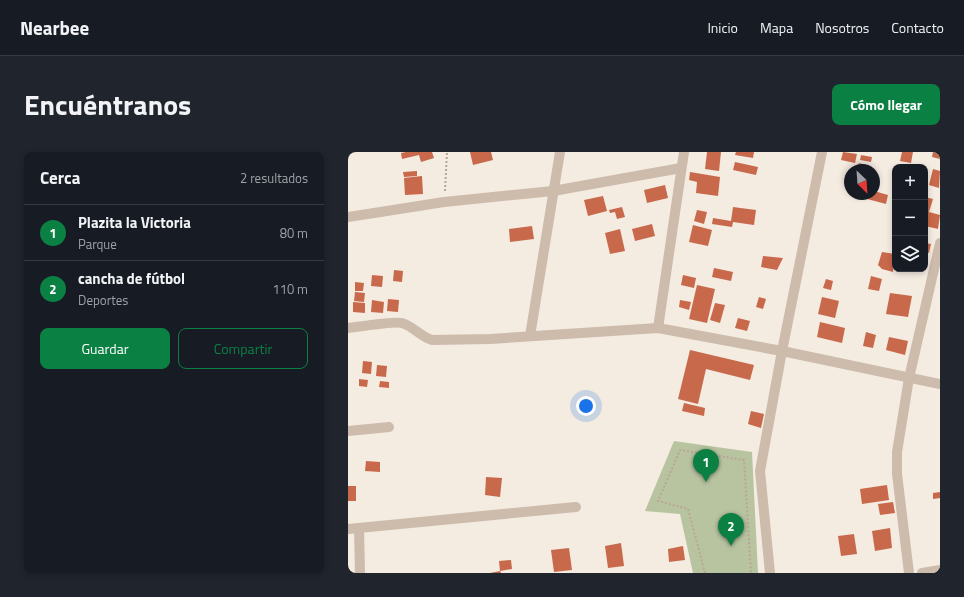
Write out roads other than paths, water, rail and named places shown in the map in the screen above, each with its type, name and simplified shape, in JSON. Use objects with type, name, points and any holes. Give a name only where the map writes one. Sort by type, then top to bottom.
[{"type":"street","points":[[530,336],[560,152]]},
{"type":"street","points":[[658,328],[684,152]]},
{"type":"street","points":[[770,573],[760,471],[782,351],[822,152]]},
{"type":"street","points":[[348,217],[444,202],[553,191],[682,168]]},
{"type":"street","points":[[909,573],[897,474],[897,452],[909,378],[940,243]]},
{"type":"street","points":[[348,328],[400,322],[432,340],[490,339],[658,328],[782,351],[940,384]]},
{"type":"street","points":[[348,432],[389,427]]},
{"type":"street","points":[[348,529],[576,507]]},
{"type":"street","points":[[359,528],[360,573]]},
{"type":"street","points":[[922,573],[940,570]]},
{"type":"place","name":"Plazita la Victoria","points":[[706,482]]},
{"type":"place","name":"cancha de fútbol","points":[[731,546]]}]
